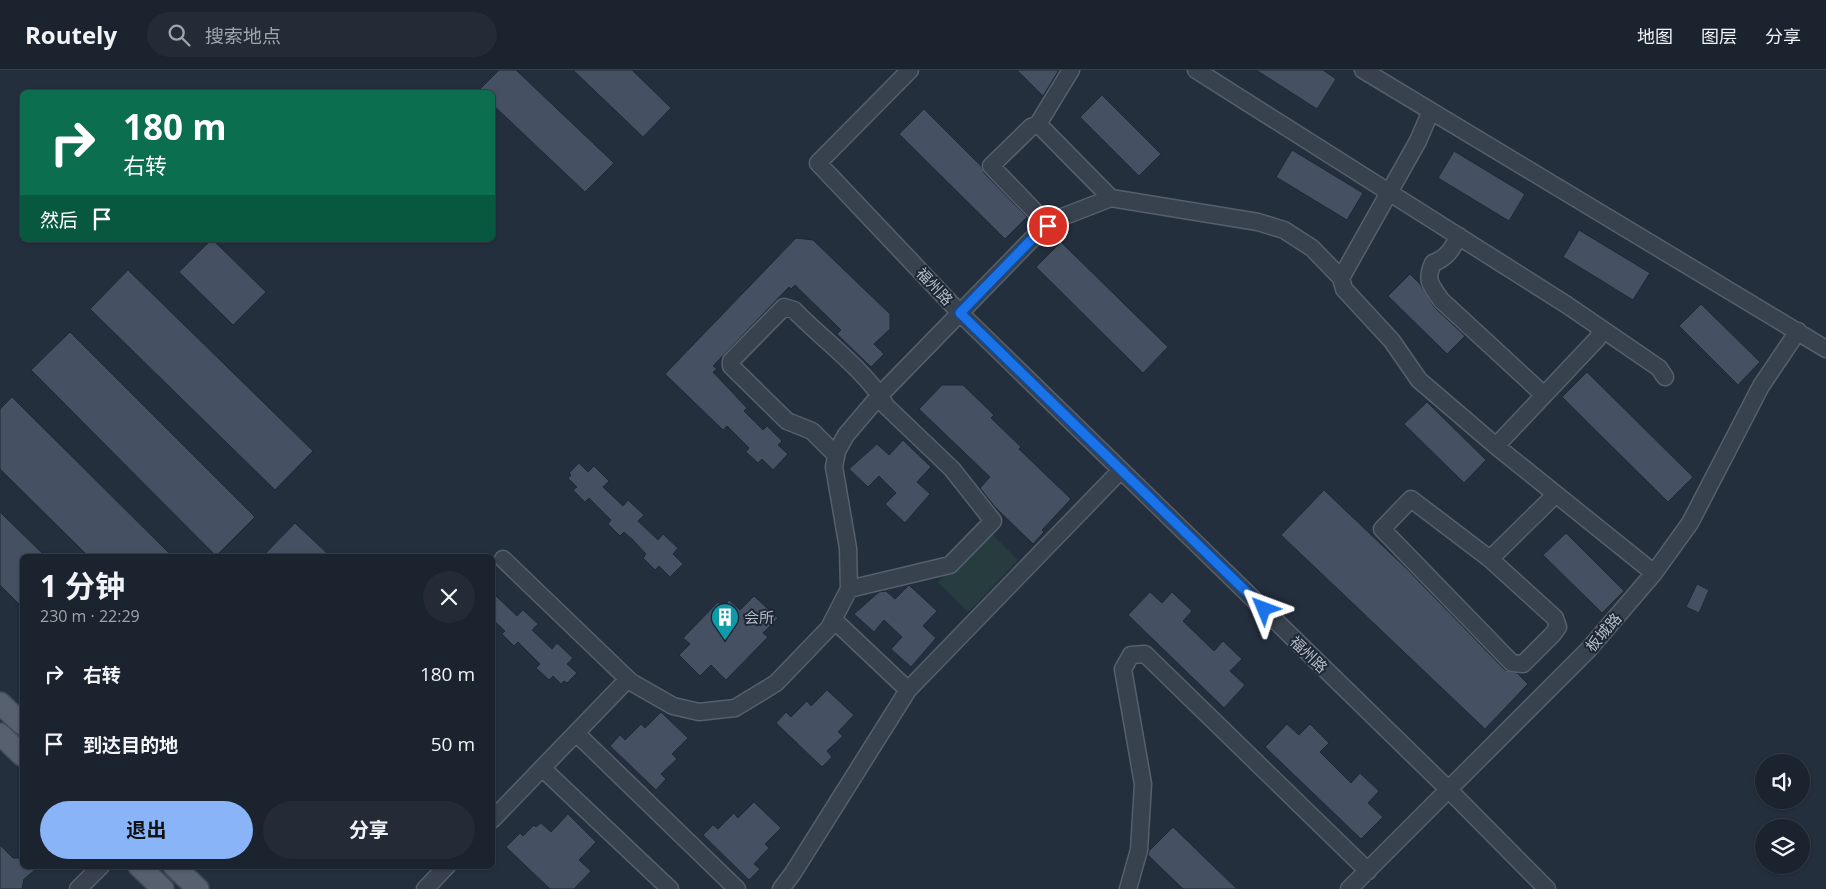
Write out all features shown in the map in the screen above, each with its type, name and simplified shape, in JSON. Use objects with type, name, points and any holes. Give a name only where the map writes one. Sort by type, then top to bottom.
[{"type":"main road","points":[[0,703],[20,722]]},
{"type":"main road","points":[[0,734],[20,753]]},
{"type":"main road","points":[[142,869],[163,889]]},
{"type":"main road","points":[[177,869],[198,889]]},
{"type":"street","name":"福州路","points":[[910,70],[818,163],[960,313],[1448,789],[1547,889]]},
{"type":"street","points":[[1048,226],[991,166],[1031,127],[1038,124],[1072,70]]},
{"type":"street","points":[[1196,70],[1602,329],[1659,368],[1665,377]]},
{"type":"street","points":[[1363,70],[1430,113],[1826,349]]},
{"type":"street","points":[[1341,278],[1418,141],[1430,113]]},
{"type":"street","points":[[1038,124],[1111,198]]},
{"type":"street","points":[[504,559],[628,679],[673,706],[699,712],[735,708],[776,683],[834,620],[849,589],[848,548],[834,467],[836,456],[846,435],[880,395],[1031,240],[1057,219],[1111,198],[1258,222],[1284,230],[1312,248],[1341,278],[1344,289],[1392,341],[1418,380],[1496,446],[1654,573]]},
{"type":"street","points":[[1459,236],[1450,252],[1442,260],[1433,263],[1428,274],[1430,283],[1441,300],[1544,395]]},
{"type":"street","points":[[836,456],[812,431],[787,421],[731,366],[731,360],[784,307],[794,310],[880,395],[886,406],[952,469],[992,521],[950,565],[849,589]]},
{"type":"street","points":[[1496,446],[1597,339],[1602,329]]},
{"type":"street","name":"板城路","points":[[1350,889],[1588,650],[1654,573],[1690,523],[1761,386],[1798,331]]},
{"type":"street","points":[[781,889],[794,873],[908,690],[1122,470]]},
{"type":"street","points":[[1490,559],[1556,494]]},
{"type":"street","points":[[1411,499],[1490,559],[1555,618],[1558,626],[1553,634],[1523,664],[1512,663],[1382,529],[1411,499]]},
{"type":"street","points":[[834,620],[908,690]]},
{"type":"street","points":[[1128,889],[1139,850],[1143,784],[1123,669],[1131,655],[1145,654],[1368,871]]},
{"type":"street","points":[[495,817],[628,679]]},
{"type":"street","points":[[576,733],[737,889]]},
{"type":"street","points":[[542,768],[670,889]]},
{"type":"street","points":[[78,889],[98,869]]},
{"type":"street","points":[[425,889],[445,869]]},
{"type":"green space","points":[[988,530],[1018,560],[968,612],[938,582]]},
{"type":"building","points":[[499,70],[516,70],[614,163],[585,192],[495,107],[495,90],[479,90]]},
{"type":"building","points":[[573,70],[632,70],[671,108],[643,137]]},
{"type":"building","points":[[1017,70],[1059,70],[1043,96]]},
{"type":"building","points":[[1256,70],[1323,70],[1336,79],[1317,109]]},
{"type":"building","points":[[1102,95],[1161,154],[1139,176],[1080,117]]},
{"type":"building","points":[[924,109],[981,166],[984,173],[1027,217],[1005,239],[899,134]]},
{"type":"building","points":[[1292,150],[1363,193],[1347,220],[1276,177]]},
{"type":"building","points":[[1454,151],[1525,194],[1509,221],[1438,178]]},
{"type":"building","points":[[1579,230],[1650,273],[1633,300],[1563,257]]},
{"type":"building","points":[[796,238],[813,240],[890,314],[890,329],[874,344],[884,354],[871,367],[837,334],[841,330],[795,285],[791,289],[789,287],[713,366],[717,369],[713,372],[747,408],[744,411],[763,430],[767,426],[782,441],[778,445],[788,454],[773,470],[762,459],[758,463],[746,452],[749,448],[727,426],[723,430],[665,374]]},
{"type":"building","points":[[209,242],[215,242],[266,292],[233,325],[179,272]]},
{"type":"building","points":[[1061,242],[1168,347],[1143,373],[1036,267]]},
{"type":"building","points":[[128,270],[313,451],[275,490],[90,309]]},
{"type":"building","points":[[1410,274],[1420,284],[1434,307],[1465,336],[1447,354],[1388,296]]},
{"type":"building","points":[[1701,304],[1760,362],[1738,385],[1679,326]]},
{"type":"building","points":[[70,332],[255,517],[218,554],[214,554],[31,370]]},
{"type":"building","points":[[1587,372],[1693,477],[1668,502],[1562,397]]},
{"type":"building","points":[[942,385],[963,385],[994,415],[991,418],[1021,447],[1019,449],[1071,499],[1042,530],[1044,532],[1033,544],[995,507],[980,488],[990,477],[919,409]]},
{"type":"building","points":[[12,397],[170,554],[86,554],[0,469],[0,409]]},
{"type":"building","points":[[1427,402],[1486,460],[1464,483],[1404,424]]},
{"type":"building","points":[[903,440],[931,467],[917,482],[930,494],[905,523],[885,504],[896,493],[879,476],[868,487],[849,469],[877,444],[889,455]]},
{"type":"building","points":[[579,463],[588,472],[594,466],[609,481],[603,487],[623,506],[628,500],[644,515],[638,521],[658,540],[663,534],[678,548],[673,554],[683,564],[670,577],[659,566],[655,570],[643,558],[646,554],[633,540],[624,532],[620,536],[608,524],[611,520],[589,498],[585,502],[573,490],[577,487],[568,478],[571,475],[569,473]]},
{"type":"building","points":[[1324,490],[1407,569],[1505,670],[1517,673],[1528,684],[1485,729],[1281,535]]},
{"type":"building","points":[[0,512],[43,554],[20,554],[20,605],[0,585]]},
{"type":"building","points":[[295,523],[328,554],[265,554]]},
{"type":"building","points":[[1566,533],[1624,591],[1602,613],[1543,555]]},
{"type":"building","points":[[1697,584],[1709,590],[1699,613],[1686,607]]},
{"type":"building","points":[[909,585],[937,611],[923,626],[936,638],[911,667],[891,649],[902,637],[884,620],[874,632],[854,614],[879,592],[886,591],[895,599]]},
{"type":"building","points":[[1150,592],[1162,603],[1172,592],[1192,611],[1183,621],[1214,651],[1223,641],[1242,659],[1230,671],[1245,685],[1224,708],[1128,615]]},
{"type":"building","points":[[495,595],[517,616],[523,610],[538,624],[532,630],[552,649],[557,643],[573,658],[567,664],[577,673],[567,683],[564,681],[561,684],[553,676],[549,680],[536,668],[540,664],[518,642],[514,646],[502,634],[505,631],[495,622]]},
{"type":"building","name":"会所","points":[[754,596],[778,618],[763,633],[768,637],[726,680],[711,665],[700,676],[679,655],[690,644],[683,638],[718,602],[723,607],[729,600],[740,610]]},
{"type":"building","points":[[827,690],[854,715],[838,732],[843,736],[827,751],[832,757],[822,767],[776,723],[786,712],[791,717],[807,701],[811,706]]},
{"type":"building","points":[[661,712],[688,738],[672,754],[677,759],[661,774],[666,779],[656,790],[610,746],[620,735],[625,740],[641,724],[645,728]]},
{"type":"building","points":[[1287,724],[1299,735],[1310,724],[1329,743],[1320,752],[1351,783],[1360,773],[1379,791],[1368,803],[1383,817],[1361,839],[1265,747]]},
{"type":"building","points":[[754,802],[781,828],[765,844],[769,848],[754,864],[760,869],[749,880],[703,835],[713,825],[718,829],[734,813],[738,818]]},
{"type":"building","points":[[568,814],[596,842],[579,860],[591,871],[574,889],[550,889],[506,847],[520,833],[523,836],[534,825],[536,827],[541,823],[551,832]]},
{"type":"building","points":[[1173,827],[1237,889],[1183,889],[1148,855],[1149,851]]},
{"type":"building","points":[[0,845],[13,858],[20,858],[20,869],[36,869],[24,879],[22,889],[0,889]]},
{"type":"place","name":"会所","points":[[725,641]]},
{"type":"route","points":[[1048,226],[1031,240],[960,313],[1264,609]]}]
